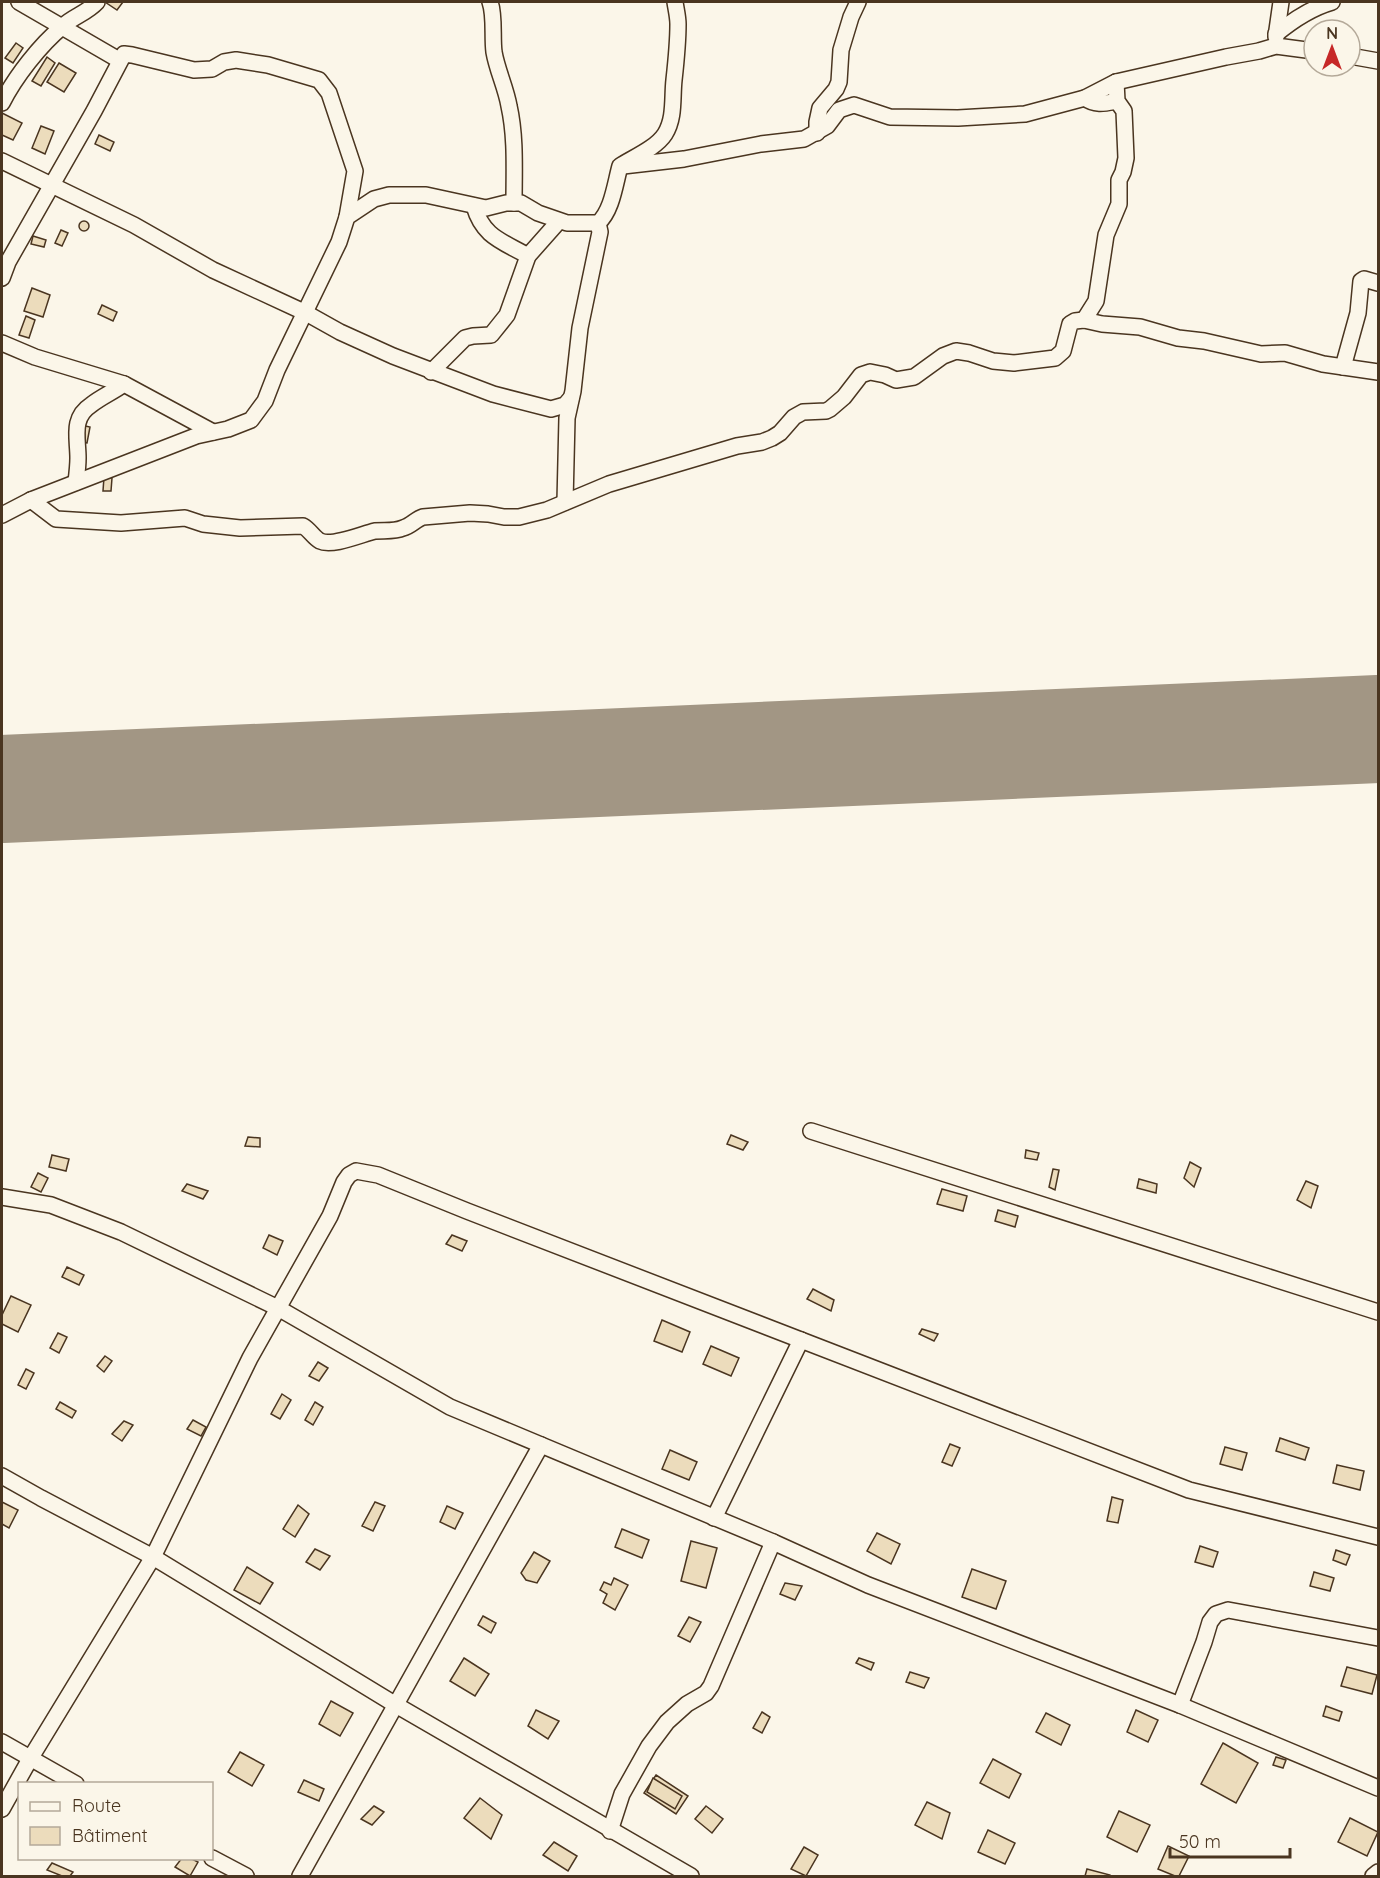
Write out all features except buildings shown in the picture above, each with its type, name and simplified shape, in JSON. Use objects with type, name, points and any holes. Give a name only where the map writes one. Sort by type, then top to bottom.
[{"type":"street","points":[[19,2],[119,60]]},
{"type":"street","points":[[2,103],[10,86],[62,26],[89,10],[97,2]]},
{"type":"street","points":[[490,2],[493,9],[492,29],[495,55],[509,104],[513,129],[514,203]]},
{"type":"street","points":[[346,217],[375,199],[389,195],[426,195],[486,208],[506,203],[521,203],[567,223],[598,223],[609,207],[620,166],[660,140],[667,132],[673,108],[676,64],[678,25],[675,2]]},
{"type":"street","points":[[817,133],[816,122],[820,108],[839,82],[841,50],[850,17],[858,2]]},
{"type":"street","points":[[1276,40],[1281,2]]},
{"type":"street","points":[[620,166],[684,159],[761,144],[804,139],[827,126],[839,110],[854,105],[890,117],[958,118],[1025,114],[1085,98],[1116,82],[1259,51],[1276,40],[1288,24],[1317,6],[1332,2]]},
{"type":"street","points":[[1276,40],[1302,48]]},
{"type":"street","points":[[2,278],[8,262],[124,54],[194,70],[212,69],[224,62],[236,60],[268,64],[319,80],[329,93],[355,171],[346,217],[339,242],[277,370],[265,401],[256,414],[251,420],[228,429],[196,436],[31,500],[2,515]]},
{"type":"street","points":[[1362,58],[1378,61]]},
{"type":"street","points":[[1084,320],[1096,301],[1106,235],[1119,204],[1119,180],[1126,158],[1124,111],[1117,101],[1116,82]]},
{"type":"street","points":[[1085,98],[1099,104],[1117,101]]},
{"type":"street","points":[[2,161],[134,225],[213,270],[306,313],[340,332],[431,372],[493,394],[551,409],[567,418]]},
{"type":"street","points":[[474,206],[478,220],[492,236],[528,256]]},
{"type":"street","points":[[431,372],[465,338],[490,334],[507,315],[528,256],[560,221]]},
{"type":"street","points":[[565,502],[567,418],[580,328],[600,232],[598,223]]},
{"type":"street","points":[[1343,367],[1358,313],[1361,281],[1364,279],[1378,283]]},
{"type":"street","points":[[31,500],[56,519],[121,523],[185,518],[202,524],[240,528],[303,526],[320,541],[326,542],[358,537],[375,531],[404,528],[423,517],[470,513],[519,517],[547,510],[609,483],[772,438],[780,433],[794,417],[803,412],[830,409],[844,397],[861,375],[870,372],[896,380],[914,377],[944,356],[956,351],[993,361],[1014,363],[1055,358],[1063,351],[1070,324],[1084,320],[1140,327],[1178,338],[1204,341],[1261,354],[1285,353],[1323,364],[1378,372]]},
{"type":"street","points":[[2,343],[35,357],[124,384],[213,432]]},
{"type":"street","points":[[76,482],[78,458],[75,430],[80,417],[89,405],[124,384]]},
{"type":"street","points":[[551,409],[565,405],[571,399]]},
{"type":"street","points":[[811,1131],[1378,1311]]},
{"type":"street","points":[[2,1809],[30,1758],[153,1557],[250,1358],[330,1216],[344,1182],[356,1171],[378,1175],[1189,1490],[1378,1537]]},
{"type":"street","points":[[2,1197],[51,1205],[121,1232],[278,1308],[450,1407],[773,1542],[868,1585],[1180,1705],[1378,1788]]},
{"type":"street","points":[[714,1518],[801,1340]]},
{"type":"street","points":[[300,1876],[541,1445]]},
{"type":"street","points":[[2,1476],[153,1557],[396,1706],[691,1876]]},
{"type":"street","points":[[610,1831],[622,1794],[649,1746],[667,1722],[687,1704],[706,1693],[711,1686],[773,1542]]},
{"type":"street","points":[[1180,1705],[1210,1622],[1216,1614],[1228,1610],[1378,1638]]},
{"type":"street","points":[[2,1742],[72,1782]]},
{"type":"street","points":[[213,1859],[246,1876]]},
{"type":"street","points":[[1372,1876],[1378,1872]]},
{"type":"runway","points":[[2,789],[1378,729]]}]
